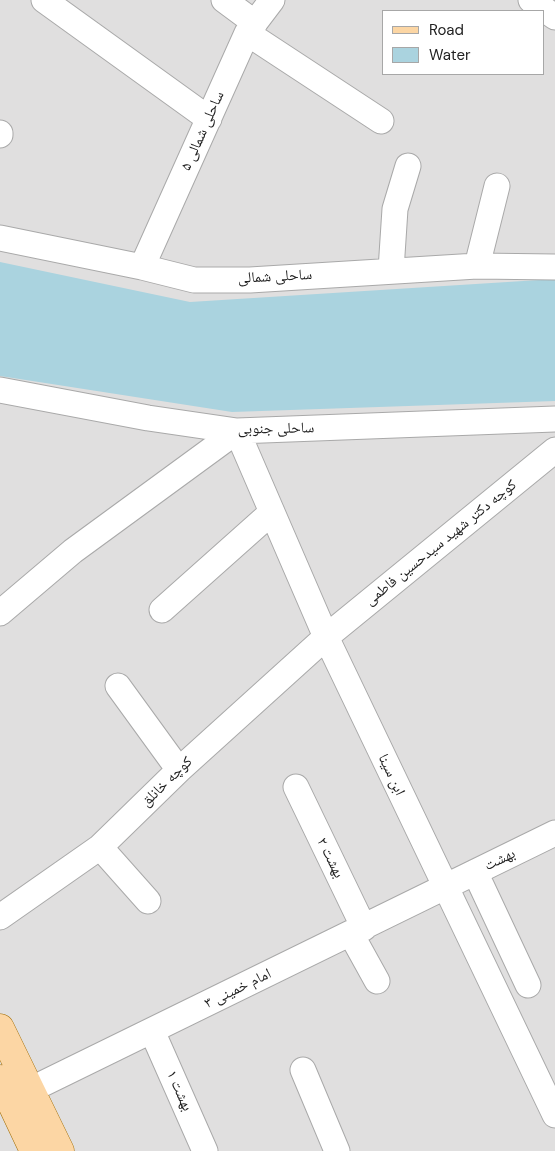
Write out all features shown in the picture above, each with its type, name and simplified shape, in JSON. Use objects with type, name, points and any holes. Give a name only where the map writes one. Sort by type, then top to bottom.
[{"type":"main road","points":[[0,1028],[10,1093],[34,1151]]},
{"type":"main road","points":[[10,1093],[60,1151]]},
{"type":"street","points":[[44,0],[209,119]]},
{"type":"street","points":[[224,0],[251,28],[381,120]]},
{"type":"street","name":"ساحلی شمالی ۵","points":[[142,267],[251,28],[272,0]]},
{"type":"street","points":[[530,0],[545,10]]},
{"type":"street","points":[[391,270],[395,208],[408,166]]},
{"type":"street","points":[[477,266],[497,186]]},
{"type":"street","name":"ساحلی شمالی","points":[[0,238],[142,267],[194,280],[250,280],[477,266],[555,267]]},
{"type":"street","name":"ساحلی جنوبی","points":[[0,390],[148,418],[237,431],[555,419]]},
{"type":"street","points":[[0,613],[73,551],[237,431]]},
{"type":"street","name":"ابن سینا","points":[[237,431],[326,637],[555,1115]]},
{"type":"street","name":"کوچه دکتر شهید سیدحسین فاطمی","points":[[326,637],[555,450]]},
{"type":"street","points":[[162,610],[272,512]]},
{"type":"street","name":"کوچه خانلق","points":[[0,917],[100,848],[179,770],[326,637]]},
{"type":"street","points":[[118,686],[179,770]]},
{"type":"street","name":"بهشت ۲","points":[[296,787],[358,931],[377,981]]},
{"type":"street","name":"بهشت","points":[[444,886],[555,833]]},
{"type":"street","points":[[100,848],[148,901]]},
{"type":"street","points":[[475,872],[528,985]]},
{"type":"street","name":"امام خمینی ۳","points":[[10,1093],[152,1031],[358,931],[444,886]]},
{"type":"street","name":"بهشت ۱","points":[[152,1031],[205,1151]]},
{"type":"street","points":[[303,1070],[337,1151]]},
{"type":"shaded area","points":[[0,0],[555,0],[555,1151],[0,1151]]},
{"type":"water","points":[[0,262],[190,302],[555,279],[555,401],[232,412],[0,376]]}]
